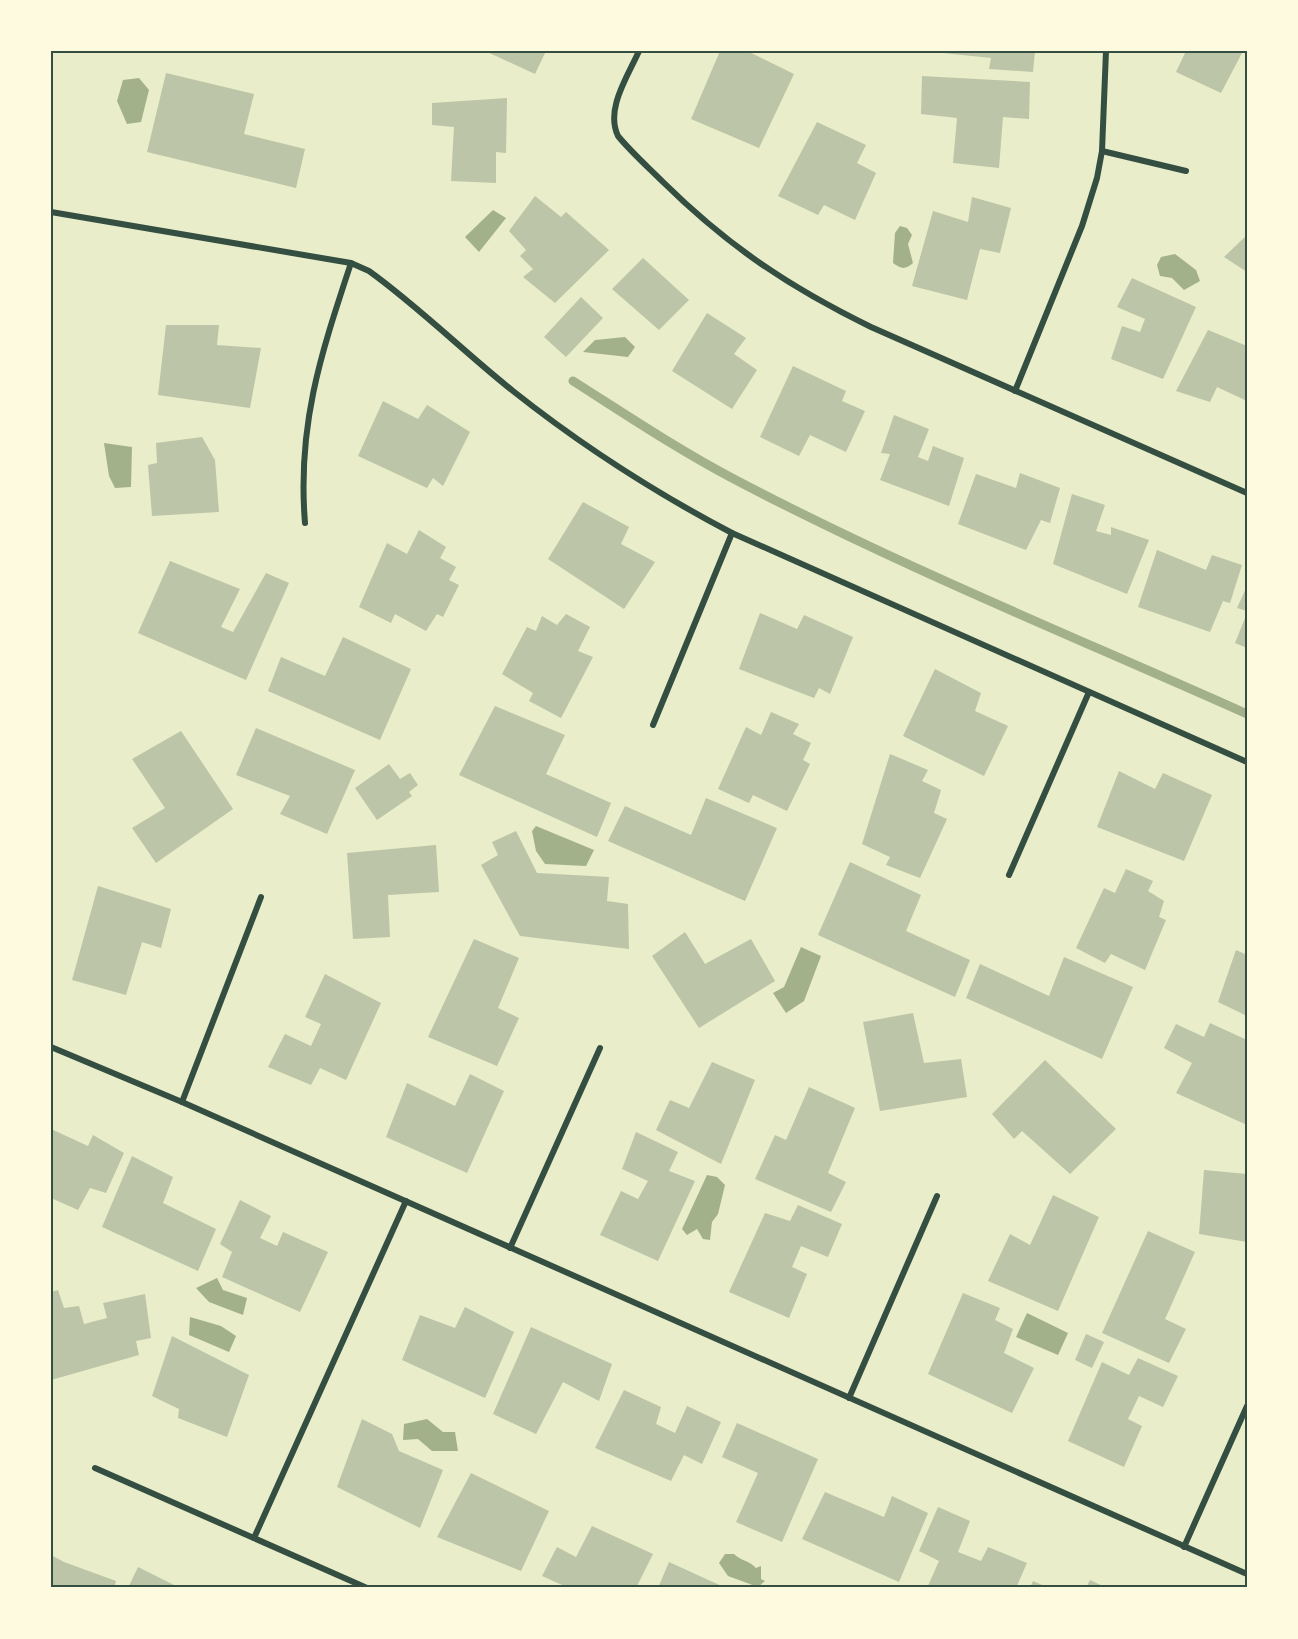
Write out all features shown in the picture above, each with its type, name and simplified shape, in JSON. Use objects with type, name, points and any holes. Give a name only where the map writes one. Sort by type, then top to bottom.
[{"type":"street","points":[[639,51],[615,107],[614,128],[626,146],[693,212],[751,259],[826,305],[1247,494]]},
{"type":"street","points":[[1015,391],[1091,202],[1102,151],[1106,51]]},
{"type":"street","points":[[1102,151],[1186,171]]},
{"type":"street","points":[[51,212],[351,263],[369,270],[513,391],[603,457],[676,504],[732,532],[1247,762]]},
{"type":"street","points":[[305,523],[303,472],[311,396],[319,361],[351,263]]},
{"type":"street","points":[[653,725],[732,532]]},
{"type":"street","points":[[1009,875],[1089,692]]},
{"type":"street","points":[[182,1102],[261,897]]},
{"type":"street","points":[[51,1047],[182,1102],[1247,1575]]},
{"type":"street","points":[[510,1248],[600,1048]]},
{"type":"street","points":[[849,1398],[937,1196]]},
{"type":"street","points":[[254,1538],[406,1202]]},
{"type":"street","points":[[1184,1547],[1247,1406]]},
{"type":"street","points":[[95,1468],[367,1588]]},
{"type":"shaded area","points":[[139,78],[149,90],[141,122],[127,124],[117,101],[123,80]]},
{"type":"shaded area","points":[[493,210],[506,218],[479,252],[465,237]]},
{"type":"shaded area","points":[[900,226],[907,228],[912,235],[908,244],[913,263],[905,268],[893,263],[895,233]]},
{"type":"shaded area","points":[[1175,254],[1196,270],[1200,281],[1184,290],[1172,278],[1160,276],[1157,265],[1161,257]]},
{"type":"shaded area","points":[[625,337],[635,347],[628,357],[583,352],[595,340]]},
{"type":"shaded area","points":[[104,443],[132,447],[131,487],[115,488],[109,476]]},
{"type":"shaded area","points":[[536,826],[594,850],[586,866],[545,864],[536,851],[532,831]]},
{"type":"shaded area","points":[[801,947],[821,956],[804,1001],[786,1013],[773,993],[784,987]]},
{"type":"shaded area","points":[[707,1175],[717,1177],[725,1185],[718,1214],[712,1222],[710,1240],[703,1239],[697,1229],[687,1235],[682,1229]]},
{"type":"shaded area","points":[[217,1278],[223,1290],[247,1298],[243,1315],[209,1302],[196,1288]]},
{"type":"shaded area","points":[[1027,1313],[1068,1333],[1058,1355],[1016,1337]]},
{"type":"shaded area","points":[[190,1317],[221,1326],[236,1336],[229,1352],[189,1335]]},
{"type":"shaded area","points":[[427,1419],[443,1432],[455,1432],[458,1451],[432,1451],[418,1439],[403,1440],[404,1424]]},
{"type":"shaded area","points":[[725,1554],[734,1554],[756,1568],[761,1566],[761,1579],[765,1581],[758,1587],[728,1576],[719,1563]]},
{"type":"building","points":[[485,51],[546,51],[535,74]]},
{"type":"building","points":[[720,51],[747,51],[794,74],[759,148],[691,119]]},
{"type":"building","points":[[924,51],[1035,51],[1033,72],[989,69],[991,58]]},
{"type":"building","points":[[1186,51],[1243,51],[1221,93],[1176,72]]},
{"type":"building","points":[[166,73],[254,94],[244,134],[305,149],[296,188],[147,152]]},
{"type":"building","points":[[922,76],[1030,82],[1029,119],[1003,117],[999,168],[953,163],[957,118],[921,114]]},
{"type":"building","points":[[507,98],[506,153],[496,152],[496,183],[451,181],[454,127],[432,125],[432,103]]},
{"type":"building","points":[[817,122],[866,145],[857,163],[876,173],[855,220],[824,205],[818,215],[778,196]]},
{"type":"building","points":[[535,196],[561,217],[566,212],[609,250],[555,303],[523,277],[533,269],[520,256],[526,250],[509,231]]},
{"type":"building","points":[[972,197],[1011,208],[1000,253],[980,249],[967,300],[912,286],[933,211],[968,222]]},
{"type":"building","points":[[1247,235],[1247,272],[1224,257]]},
{"type":"building","points":[[643,258],[689,300],[659,330],[612,289]]},
{"type":"building","points":[[1132,278],[1196,307],[1163,379],[1111,359],[1122,326],[1140,332],[1145,319],[1117,307]]},
{"type":"building","points":[[581,297],[603,318],[566,357],[544,337]]},
{"type":"building","points":[[707,313],[746,338],[734,354],[757,370],[732,409],[672,371]]},
{"type":"building","points":[[166,325],[219,325],[217,345],[261,348],[250,408],[158,395]]},
{"type":"building","points":[[1208,330],[1247,346],[1247,401],[1217,387],[1210,402],[1176,391]]},
{"type":"building","points":[[793,366],[846,391],[842,401],[865,411],[846,452],[810,435],[799,456],[760,437]]},
{"type":"building","points":[[383,401],[418,419],[427,405],[470,432],[443,486],[433,478],[427,488],[358,456]]},
{"type":"building","points":[[894,415],[929,429],[918,457],[928,461],[933,446],[964,458],[949,506],[880,480],[890,454],[881,453]]},
{"type":"building","points":[[202,437],[215,460],[219,512],[152,516],[148,465],[157,463],[156,443]]},
{"type":"building","points":[[1020,473],[1060,488],[1050,523],[1041,520],[1026,550],[958,524],[976,474],[1016,488]]},
{"type":"building","points":[[1072,494],[1105,505],[1096,531],[1111,535],[1111,527],[1149,540],[1127,594],[1053,564]]},
{"type":"building","points":[[583,502],[629,527],[621,544],[655,562],[624,609],[548,559]]},
{"type":"building","points":[[419,530],[446,547],[440,558],[456,567],[449,580],[459,585],[443,617],[437,614],[426,631],[395,614],[391,623],[359,607],[387,543],[407,554]]},
{"type":"building","points":[[1157,550],[1206,570],[1212,555],[1242,565],[1230,603],[1223,601],[1210,632],[1138,607]]},
{"type":"building","points":[[170,561],[240,589],[221,627],[233,632],[266,573],[289,583],[246,680],[138,633]]},
{"type":"building","points":[[1247,586],[1247,611],[1237,608]]},
{"type":"building","points":[[760,613],[797,629],[804,615],[853,637],[830,694],[819,688],[814,698],[739,669]]},
{"type":"building","points":[[1247,613],[1247,648],[1235,643]]},
{"type":"building","points":[[566,614],[590,627],[578,651],[593,657],[561,718],[529,701],[533,693],[502,674],[527,627],[536,631],[542,616],[557,625]]},
{"type":"building","points":[[343,637],[411,669],[380,740],[268,691],[281,657],[325,676]]},
{"type":"building","points":[[935,669],[981,693],[975,711],[1008,726],[984,776],[903,736]]},
{"type":"building","points":[[495,706],[565,735],[546,774],[611,803],[597,837],[459,775]]},
{"type":"building","points":[[771,712],[799,724],[793,734],[811,743],[803,760],[810,764],[787,811],[753,795],[749,803],[718,789],[746,727],[761,735]]},
{"type":"building","points":[[256,728],[355,770],[327,834],[280,814],[290,796],[236,775]]},
{"type":"building","points":[[181,731],[233,809],[156,863],[132,828],[165,808],[132,759]]},
{"type":"building","points":[[890,754],[928,770],[922,781],[941,790],[934,813],[947,819],[920,878],[886,865],[890,857],[862,844]]},
{"type":"building","points":[[389,764],[400,779],[410,773],[418,785],[409,792],[412,796],[377,820],[355,788]]},
{"type":"building","points":[[1119,771],[1155,789],[1163,773],[1212,795],[1184,861],[1097,827]]},
{"type":"building","points":[[706,798],[777,828],[745,901],[608,841],[625,806],[691,835]]},
{"type":"building","points":[[516,831],[537,873],[609,877],[607,901],[628,904],[629,949],[520,936],[481,865],[498,855],[492,842]]},
{"type":"building","points":[[436,845],[439,892],[388,895],[390,937],[353,939],[347,853]]},
{"type":"building","points":[[850,862],[921,895],[906,931],[970,960],[955,997],[818,935]]},
{"type":"building","points":[[1126,869],[1153,881],[1148,891],[1164,901],[1159,917],[1166,920],[1145,970],[1111,954],[1105,963],[1076,948],[1104,888],[1115,893]]},
{"type":"building","points":[[98,886],[171,909],[161,948],[142,942],[126,995],[72,980]]},
{"type":"building","points":[[685,932],[705,964],[751,939],[775,981],[699,1028],[652,956]]},
{"type":"building","points":[[474,939],[519,958],[498,1008],[519,1018],[497,1066],[428,1037]]},
{"type":"building","points":[[1247,948],[1247,1016],[1218,1002],[1236,950],[1245,954]]},
{"type":"building","points":[[1064,957],[1133,987],[1102,1059],[966,998],[980,964],[1049,996]]},
{"type":"building","points":[[325,974],[381,1003],[346,1080],[320,1068],[311,1085],[268,1067],[285,1034],[311,1046],[321,1024],[305,1017]]},
{"type":"building","points":[[913,1013],[924,1063],[961,1059],[967,1097],[880,1111],[863,1022]]},
{"type":"building","points":[[1210,1023],[1247,1040],[1247,1125],[1176,1093],[1192,1063],[1164,1048],[1176,1024],[1204,1037]]},
{"type":"building","points":[[1045,1060],[1116,1129],[1070,1174],[1022,1131],[1014,1139],[992,1114]]},
{"type":"building","points":[[712,1062],[755,1080],[721,1164],[656,1130],[670,1100],[689,1108]]},
{"type":"building","points":[[470,1074],[504,1091],[467,1173],[386,1137],[407,1083],[455,1106]]},
{"type":"building","points":[[809,1087],[855,1108],[828,1173],[846,1182],[831,1212],[755,1179],[775,1135],[786,1140]]},
{"type":"building","points":[[51,1129],[88,1146],[93,1135],[124,1153],[106,1193],[90,1188],[78,1210],[51,1198]]},
{"type":"building","points":[[636,1132],[678,1152],[669,1171],[695,1181],[658,1261],[600,1235],[621,1191],[638,1199],[648,1181],[622,1169]]},
{"type":"building","points":[[132,1156],[173,1177],[163,1203],[216,1229],[198,1271],[102,1227]]},
{"type":"building","points":[[1204,1170],[1247,1174],[1247,1242],[1199,1234]]},
{"type":"building","points":[[1053,1195],[1099,1217],[1058,1311],[988,1281],[1010,1234],[1030,1245]]},
{"type":"building","points":[[240,1200],[271,1216],[260,1238],[277,1246],[283,1232],[328,1252],[300,1312],[222,1277],[232,1252],[220,1244]]},
{"type":"building","points":[[798,1205],[842,1224],[828,1257],[801,1246],[792,1267],[807,1274],[789,1318],[729,1292],[765,1213],[790,1221]]},
{"type":"building","points":[[1148,1231],[1195,1252],[1165,1319],[1186,1329],[1169,1363],[1102,1333]]},
{"type":"building","points":[[58,1290],[64,1308],[79,1306],[84,1324],[107,1318],[103,1303],[145,1294],[151,1338],[136,1341],[139,1355],[51,1380],[51,1292]]},
{"type":"building","points":[[963,1293],[1000,1308],[995,1320],[1013,1329],[1004,1353],[1034,1368],[1012,1413],[928,1374]]},
{"type":"building","points":[[465,1307],[514,1332],[485,1398],[402,1360],[420,1315],[455,1328]]},
{"type":"building","points":[[531,1327],[612,1364],[599,1401],[563,1382],[536,1434],[493,1414]]},
{"type":"building","points":[[1086,1334],[1104,1342],[1092,1368],[1075,1360]]},
{"type":"building","points":[[172,1336],[249,1375],[227,1437],[178,1418],[179,1409],[152,1396]]},
{"type":"building","points":[[1138,1358],[1178,1376],[1163,1407],[1139,1396],[1128,1419],[1142,1426],[1124,1467],[1068,1441],[1102,1362],[1129,1375]]},
{"type":"building","points":[[624,1390],[661,1407],[656,1424],[675,1433],[687,1406],[721,1422],[702,1464],[684,1455],[671,1481],[595,1448]]},
{"type":"building","points":[[362,1419],[392,1434],[399,1451],[443,1470],[420,1528],[337,1487]]},
{"type":"building","points":[[737,1423],[818,1459],[782,1542],[736,1522],[758,1473],[722,1457]]},
{"type":"building","points":[[471,1473],[549,1511],[521,1571],[437,1537]]},
{"type":"building","points":[[825,1492],[884,1517],[892,1496],[928,1513],[899,1582],[802,1539]]},
{"type":"building","points":[[938,1507],[970,1521],[958,1552],[981,1561],[988,1547],[1027,1563],[1016,1588],[927,1588],[939,1561],[919,1551]]},
{"type":"building","points":[[592,1526],[653,1554],[636,1588],[569,1588],[542,1576],[557,1547],[576,1557]]},
{"type":"building","points":[[51,1555],[116,1581],[114,1588],[51,1588]]},
{"type":"building","points":[[669,1562],[726,1588],[658,1588]]},
{"type":"building","points":[[138,1567],[180,1588],[128,1588]]},
{"type":"building","points":[[1090,1580],[1107,1588],[1086,1588]]},
{"type":"building","points":[[1033,1581],[1049,1588],[1030,1588]]},
{"type":"waterway","points":[[573,381],[691,455],[795,510],[923,571],[1247,714]]}]
